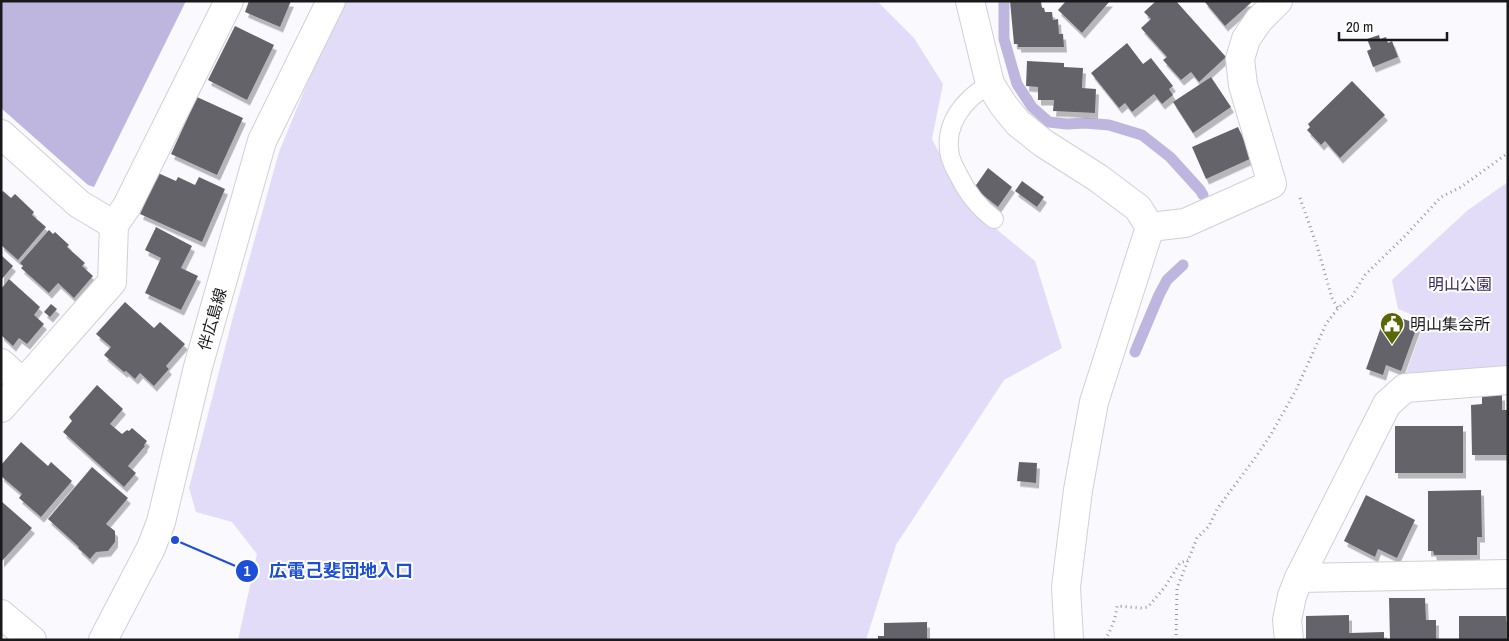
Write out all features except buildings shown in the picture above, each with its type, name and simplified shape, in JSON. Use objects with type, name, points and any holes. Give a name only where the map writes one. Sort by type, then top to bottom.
[{"type":"street","points":[[1,408],[112,282],[114,225],[127,206],[229,1]]},
{"type":"street","name":"伴広島線","points":[[104,640],[151,548],[161,522],[198,367],[262,141],[330,1]]},
{"type":"street","points":[[970,1],[990,84],[1004,106],[1018,123],[1043,144],[1098,178],[1138,208],[1150,227]]},
{"type":"street","points":[[1150,227],[1185,223],[1272,184],[1243,85],[1240,59],[1246,39],[1259,20],[1278,1]]},
{"type":"street","points":[[1,134],[79,204],[114,225]]},
{"type":"street","points":[[1069,640],[1066,587],[1078,490],[1094,402],[1150,227]]},
{"type":"street","points":[[1,363],[23,383]]},
{"type":"street","points":[[1289,640],[1287,620],[1292,596],[1299,578],[1387,404],[1406,388],[1508,380]]},
{"type":"street","points":[[1299,578],[1508,574]]},
{"type":"street","points":[[1,614],[32,640]]},
{"type":"lane","points":[[990,84],[978,91],[960,110],[951,126],[948,142],[950,158],[972,199],[994,220]]},
{"type":"path","points":[[1176,640],[1177,588],[1197,538],[1209,526],[1217,508],[1270,436],[1296,390],[1326,324],[1338,308],[1352,296],[1365,275],[1441,197],[1461,187],[1508,153]]},
{"type":"path","points":[[1298,193],[1317,246],[1332,298],[1338,308]]},
{"type":"path","points":[[1104,640],[1110,631],[1117,606],[1148,607],[1165,587],[1180,563],[1189,560]]},
{"type":"green space","points":[[341,1],[877,1],[914,38],[943,84],[932,139],[966,204],[1035,261],[1062,348],[1004,380],[896,545],[866,640],[238,640],[257,554],[232,522],[196,512],[189,488],[233,317],[279,152]]},
{"type":"green space","name":"明山公園","points":[[1508,182],[1508,367],[1406,373],[1425,320],[1398,309],[1392,280],[1468,210]]},
{"type":"shaded area","points":[[1,1],[186,1],[94,187],[88,185],[1,108]]},
{"type":"waterway","points":[[1004,1],[1004,39],[1017,84],[1032,107],[1049,122],[1109,125],[1142,135],[1170,157],[1203,195]]},
{"type":"waterway","points":[[1135,352],[1167,280],[1183,265]]},
{"type":"place","name":"明山集会所","points":[[1392,345]]},
{"type":"place","name":"広電己斐団地入口","points":[[175,540]]}]
